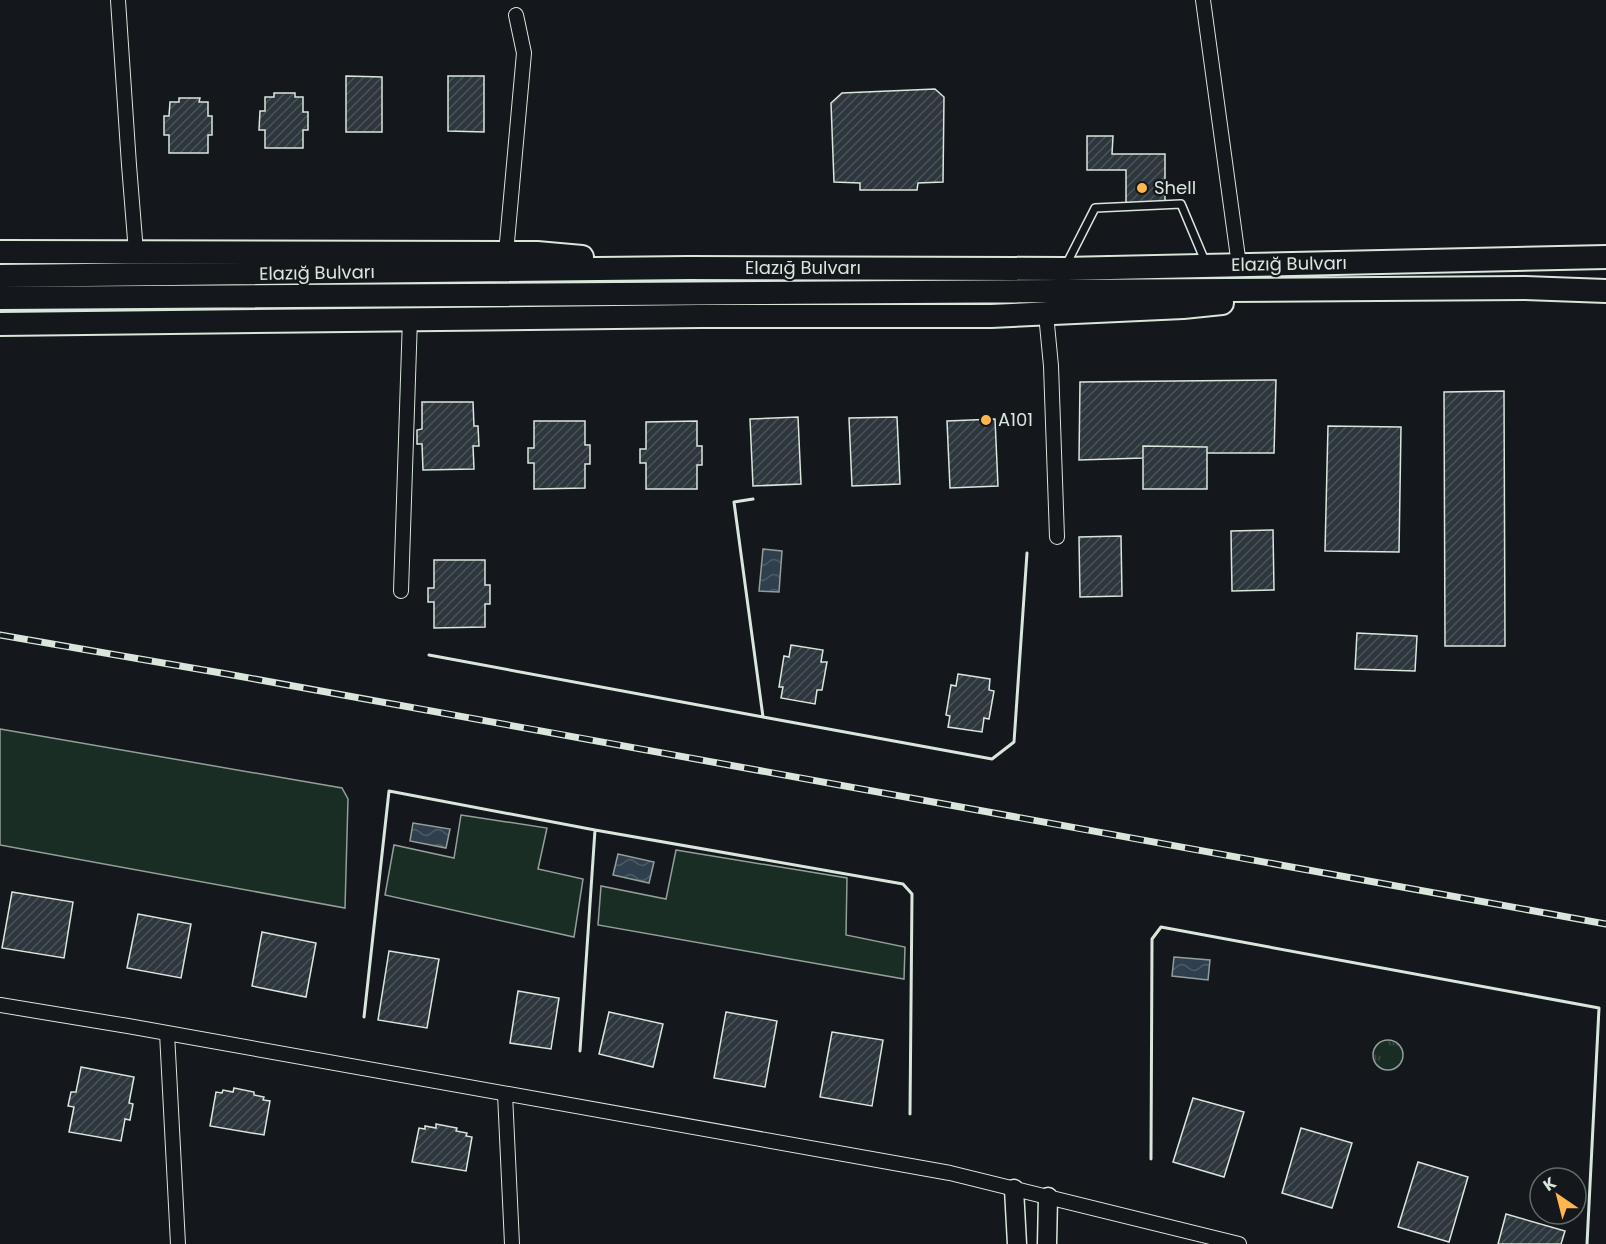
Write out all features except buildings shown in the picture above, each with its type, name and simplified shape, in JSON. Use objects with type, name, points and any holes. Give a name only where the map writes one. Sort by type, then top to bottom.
[{"type":"highway","points":[[0,252],[537,253],[688,268]]},
{"type":"highway","name":"Elazığ Bulvarı","points":[[0,276],[688,268],[1064,269],[1606,257]]},
{"type":"highway","name":"Elazığ Bulvarı","points":[[0,298],[1525,288],[1606,291]]},
{"type":"highway","points":[[0,324],[410,318],[991,316],[1183,307],[1341,289]]},
{"type":"main road","points":[[1014,1189],[1017,1244]]},
{"type":"main road","points":[[1047,1244],[1048,1197]]},
{"type":"street","points":[[118,0],[136,252]]},
{"type":"street","points":[[1203,0],[1239,265]]},
{"type":"street","points":[[506,253],[524,53],[516,15]]},
{"type":"street","points":[[1046,314],[1051,366],[1057,537]]},
{"type":"street","points":[[401,591],[410,318]]},
{"type":"street","points":[[0,1005],[938,1171],[1239,1244]]},
{"type":"street","points":[[167,1033],[178,1244]]},
{"type":"street","points":[[505,1094],[512,1244]]},
{"type":"lane","points":[[1064,269],[1095,208],[1181,204],[1207,266]]},
{"type":"green space","points":[[0,729],[342,788],[348,799],[345,908],[0,845]]},
{"type":"green space","points":[[461,815],[547,828],[538,869],[583,879],[574,937],[385,895],[394,845],[454,858]]},
{"type":"green space","points":[[676,850],[847,878],[846,935],[905,947],[904,979],[598,925],[601,886],[666,899]]},
{"type":"green space","points":[[1388,1040],[1394,1041],[1402,1049],[1402,1061],[1394,1069],[1388,1070],[1382,1069],[1374,1061],[1373,1055],[1374,1049],[1382,1041]]},
{"type":"water","points":[[763,549],[782,551],[779,592],[759,591]]},
{"type":"water","points":[[413,823],[450,829],[446,848],[410,841]]},
{"type":"water","points":[[618,854],[654,862],[649,883],[613,875]]},
{"type":"water","points":[[1174,957],[1210,960],[1208,980],[1172,976]]},
{"type":"railway","points":[[0,635],[227,674],[1606,924]]},
{"type":"wall","points":[[753,499],[734,502],[763,717],[992,759],[1014,742],[1027,553]]},
{"type":"wall","points":[[429,655],[763,717]]},
{"type":"wall","points":[[364,1017],[389,791],[595,830]]},
{"type":"wall","points":[[580,1051],[595,830],[903,884],[912,894],[910,1114]]},
{"type":"wall","points":[[1151,1159],[1152,939],[1161,927],[1599,1008],[1587,1244]]},
{"type":"place","name":"Shell","points":[[1142,188]]},
{"type":"place","name":"A101","points":[[986,420]]}]
